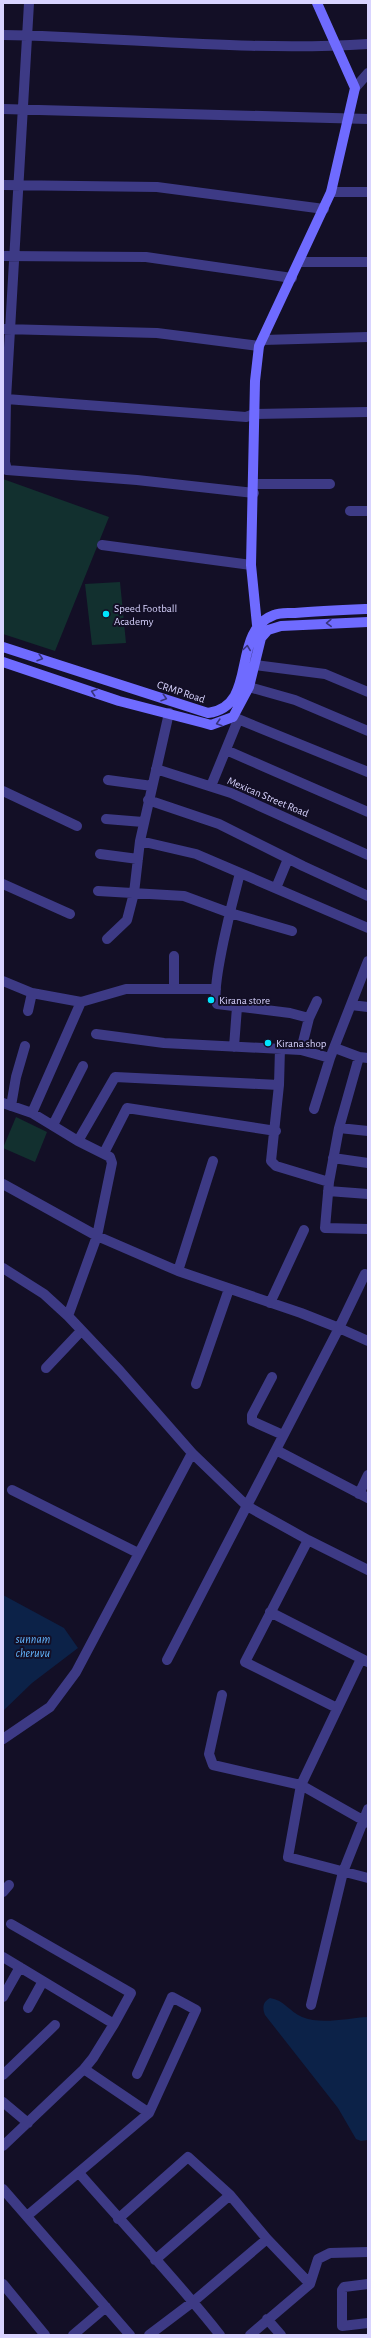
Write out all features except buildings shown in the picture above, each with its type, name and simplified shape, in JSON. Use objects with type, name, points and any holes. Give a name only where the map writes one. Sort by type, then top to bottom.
[{"type":"main road","points":[[317,3],[355,88],[350,118],[331,192],[300,262],[261,343],[254,414],[254,489],[251,565],[257,624],[274,614],[368,609]]},
{"type":"main road","points":[[236,719],[249,687],[261,638],[268,630],[281,626],[368,622]]},
{"type":"main road","name":"CRMP Road","points":[[3,646],[208,713],[218,712],[228,705],[231,700],[240,683],[249,639],[257,624]]},
{"type":"main road","name":"CRMP Road","points":[[3,662],[119,701],[211,725],[236,719]]},
{"type":"street","points":[[29,3],[17,185],[8,256],[5,462],[7,470],[254,489],[330,484]]},
{"type":"street","points":[[3,35],[209,44],[336,46],[368,44]]},
{"type":"street","points":[[355,88],[368,73]]},
{"type":"street","points":[[3,109],[368,119]]},
{"type":"street","points":[[3,185],[157,187],[324,209]]},
{"type":"street","points":[[331,192],[368,192]]},
{"type":"street","points":[[8,256],[146,257],[292,278]]},
{"type":"street","points":[[300,262],[368,262]]},
{"type":"street","points":[[7,329],[158,334],[261,343],[368,338]]},
{"type":"street","points":[[6,399],[246,416],[254,414],[368,412]]},
{"type":"street","points":[[350,511],[368,511]]},
{"type":"street","points":[[102,545],[251,565]]},
{"type":"street","points":[[255,665],[325,674],[368,692]]},
{"type":"street","points":[[249,687],[295,700],[368,731]]},
{"type":"street","points":[[107,938],[127,920],[134,893],[140,841],[148,800],[169,713]]},
{"type":"street","points":[[211,786],[226,750],[236,719],[368,772]]},
{"type":"street","points":[[226,750],[368,812]]},
{"type":"street","name":"Mexican Street Road","points":[[156,769],[231,793],[368,855]]},
{"type":"street","points":[[108,780],[152,786]]},
{"type":"street","points":[[3,791],[77,826]]},
{"type":"street","points":[[148,800],[219,824],[368,896]]},
{"type":"street","points":[[106,819],[144,822]]},
{"type":"street","points":[[140,841],[196,854],[368,928]]},
{"type":"street","points":[[100,854],[138,860]]},
{"type":"street","points":[[276,888],[288,858]]},
{"type":"street","points":[[240,873],[230,913],[216,989],[217,1004],[237,1008],[290,1013],[310,1018]]},
{"type":"street","points":[[3,884],[70,914]]},
{"type":"street","points":[[98,891],[184,896],[230,913],[292,931]]},
{"type":"street","points":[[174,956],[174,988]]},
{"type":"street","points":[[314,1109],[330,1058],[368,961]]},
{"type":"street","points":[[3,981],[32,993],[81,1002],[126,989],[216,989]]},
{"type":"street","points":[[28,1012],[32,993]]},
{"type":"street","points":[[301,1050],[310,1018],[317,1001]]},
{"type":"street","points":[[32,1112],[81,1002]]},
{"type":"street","points":[[351,1005],[368,1007]]},
{"type":"street","points":[[234,1047],[237,1008]]},
{"type":"street","points":[[96,1034],[164,1043],[301,1050],[330,1058]]},
{"type":"street","points":[[25,1046],[7,1105],[32,1112],[78,1141],[104,1153],[110,1157],[112,1163],[97,1236],[68,1316]]},
{"type":"street","points":[[280,1048],[276,1131],[271,1158],[274,1164],[328,1187],[368,1194]]},
{"type":"street","points":[[335,1048],[363,1058],[339,1128],[328,1187],[325,1228],[368,1229]]},
{"type":"street","points":[[53,1125],[83,1066]]},
{"type":"street","points":[[78,1141],[114,1077],[279,1085]]},
{"type":"street","points":[[104,1153],[127,1108],[276,1131]]},
{"type":"street","points":[[339,1128],[368,1131]]},
{"type":"street","points":[[333,1158],[368,1164]]},
{"type":"street","points":[[178,1271],[213,1161]]},
{"type":"street","points":[[3,1184],[97,1236],[178,1271],[339,1328],[368,1341]]},
{"type":"street","points":[[270,1303],[304,1230]]},
{"type":"street","points":[[3,1268],[44,1294],[68,1316],[120,1371],[192,1453],[247,1506],[308,1540],[368,1570]]},
{"type":"street","points":[[167,1660],[366,1274]]},
{"type":"street","points":[[196,1384],[229,1289]]},
{"type":"street","points":[[46,1368],[81,1331]]},
{"type":"street","points":[[272,1377],[252,1415],[252,1421],[283,1435]]},
{"type":"street","points":[[276,1450],[364,1496],[368,1475]]},
{"type":"street","points":[[3,1738],[50,1707],[76,1672],[192,1453]]},
{"type":"street","points":[[12,1490],[138,1553]]},
{"type":"street","points":[[308,1540],[245,1662],[337,1708]]},
{"type":"street","points":[[270,1612],[365,1661],[337,1708],[301,1785],[288,1857],[368,1878]]},
{"type":"street","points":[[222,1695],[209,1754],[212,1765],[301,1785],[365,1821]]},
{"type":"street","points":[[311,2005],[343,1872],[365,1821],[368,1809]]},
{"type":"street","points":[[3,2146],[94,2058],[131,1993],[10,1924]]},
{"type":"street","points":[[3,1957],[114,2024]]},
{"type":"street","points":[[3,1997],[20,1967]]},
{"type":"street","points":[[28,2008],[43,1981]]},
{"type":"street","points":[[26,2216],[80,2173],[149,2113],[196,2010],[172,1997],[137,2074]]},
{"type":"street","points":[[3,2075],[55,2025]]},
{"type":"street","points":[[84,2069],[149,2113]]},
{"type":"street","points":[[3,2102],[28,2123]]},
{"type":"street","points":[[118,2219],[188,2157],[230,2195],[267,2239],[310,2284]]},
{"type":"street","points":[[80,2173],[118,2219],[194,2301],[217,2334]]},
{"type":"street","points":[[3,2189],[130,2335]]},
{"type":"street","points":[[155,2260],[230,2195]]},
{"type":"street","points":[[148,2335],[194,2301],[267,2239]]},
{"type":"street","points":[[250,2335],[310,2284],[318,2260],[330,2253],[368,2252]]},
{"type":"street","points":[[3,2284],[45,2335]]},
{"type":"street","points":[[368,2284],[342,2288],[342,2326],[368,2322]]},
{"type":"street","points":[[73,2335],[106,2307]]},
{"type":"street","points":[[267,2320],[280,2335]]},
{"type":"green space","points":[[3,479],[109,517],[55,651],[3,634]]},
{"type":"green space","name":"Speed Football Academy","points":[[120,582],[126,643],[92,645],[85,584]]},
{"type":"green space","points":[[16,1117],[47,1132],[35,1162],[3,1148]]},
{"type":"water","name":"sunnam cheruvu","points":[[3,1595],[64,1628],[78,1648],[32,1683],[3,1711]]},
{"type":"water","points":[[270,1998],[279,2001],[302,2017],[318,2021],[368,2017],[368,2140],[361,2141],[356,2139],[338,2108],[265,2015],[264,2005]]},
{"type":"place","name":"Speed Football Academy","points":[[106,614]]},
{"type":"place","name":"Kirana store","points":[[211,1000]]},
{"type":"place","name":"Kirana shop","points":[[268,1043]]}]
